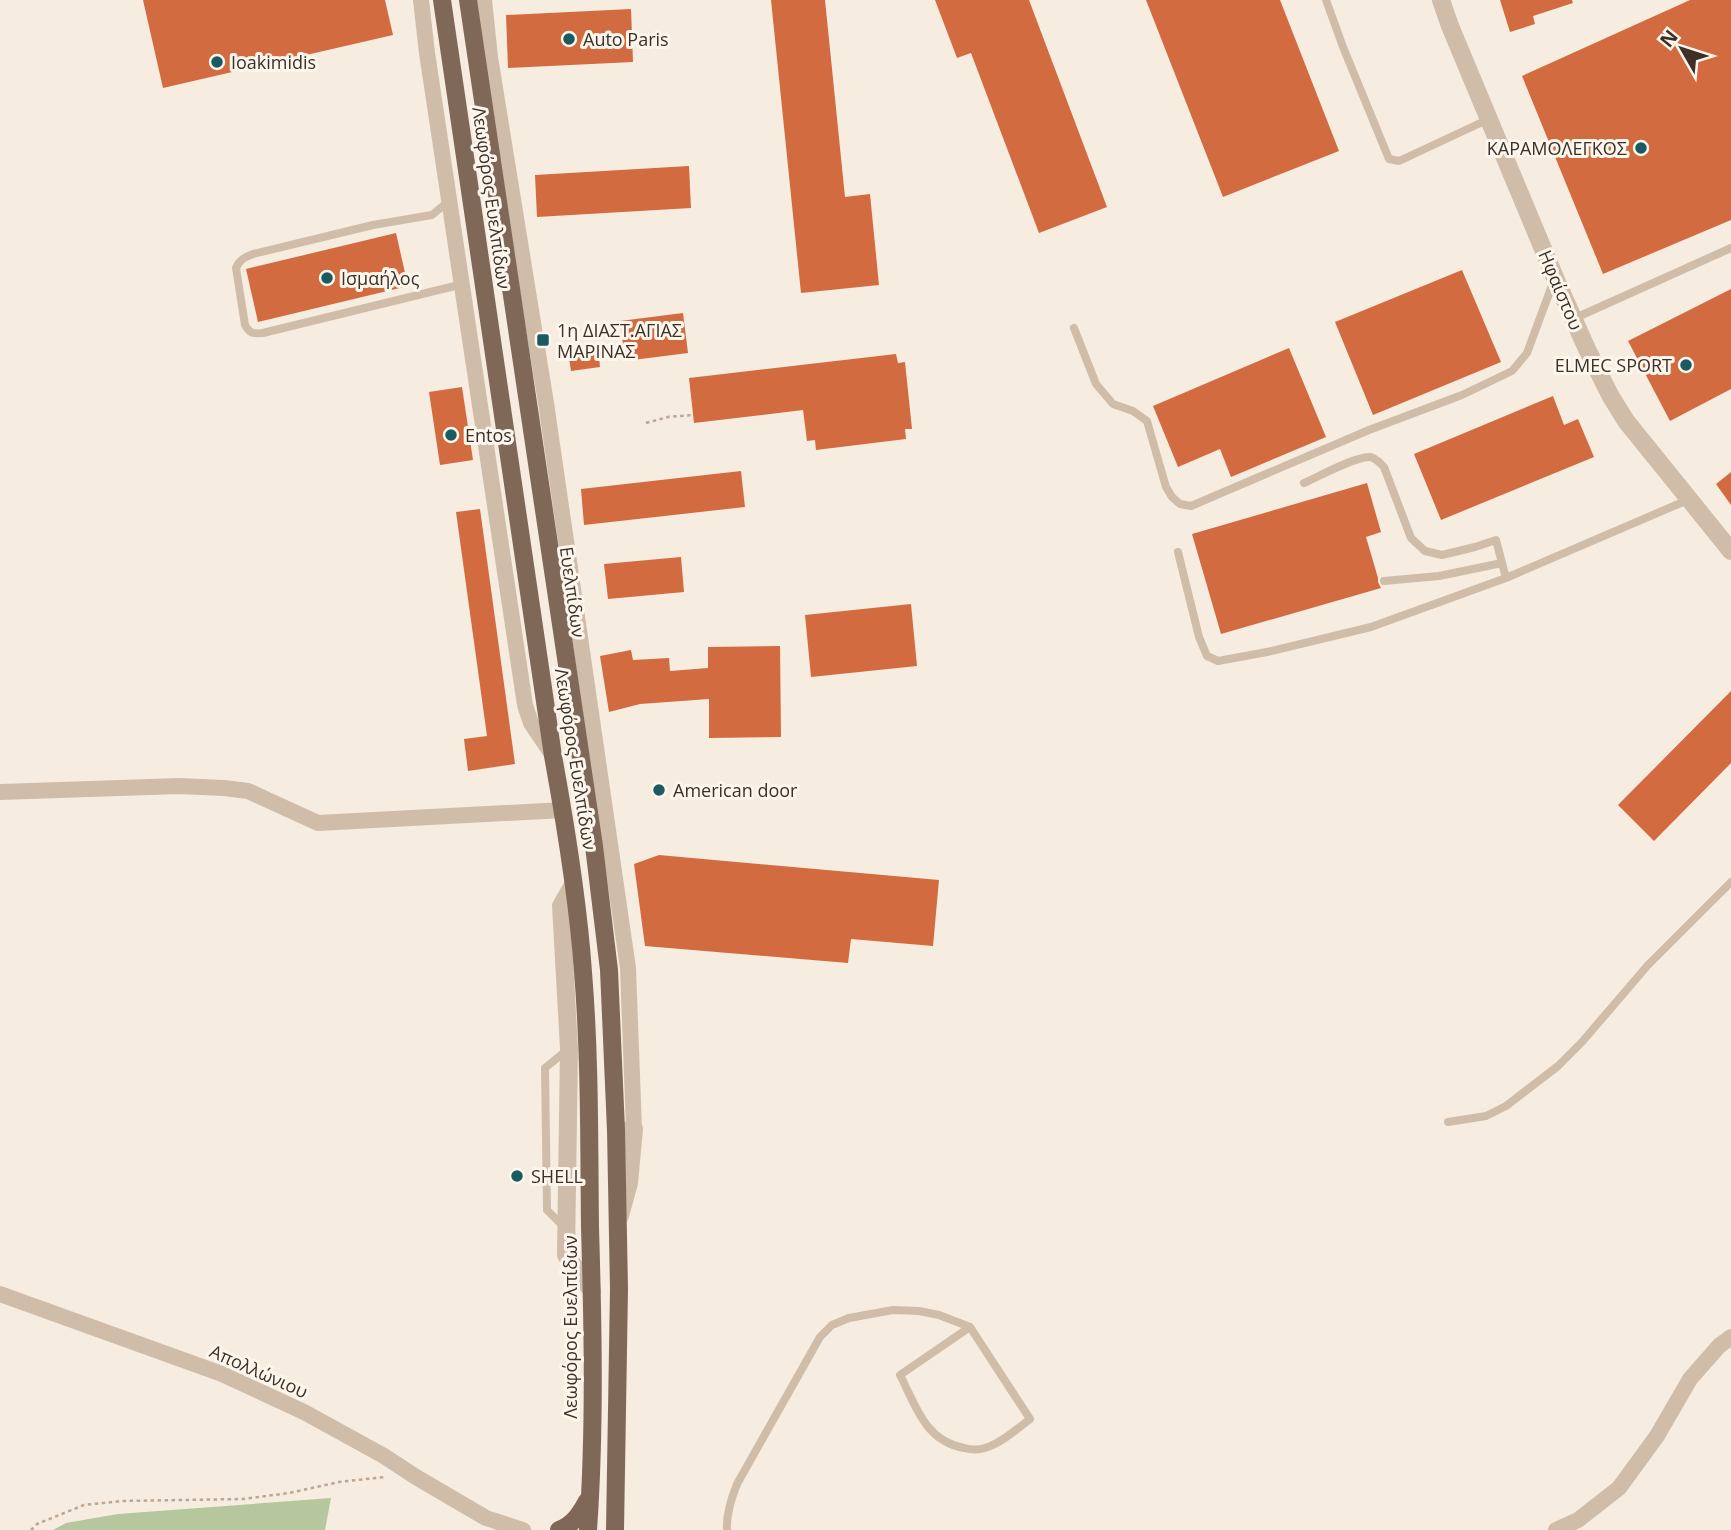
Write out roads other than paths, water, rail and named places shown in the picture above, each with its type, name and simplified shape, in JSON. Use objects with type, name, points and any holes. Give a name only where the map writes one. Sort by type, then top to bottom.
[{"type":"main road","name":"Λεωφόρος Ευελπίδων","points":[[442,0],[563,810],[583,971],[589,1105],[592,1291],[588,1530]]},
{"type":"main road","name":"Λεωφόρος Ευελπίδων","points":[[468,0],[497,141],[598,818],[625,1130],[617,1226],[619,1289],[615,1530]]},
{"type":"main road","points":[[559,1530],[576,1519],[590,1494]]},
{"type":"street","points":[[421,0],[525,705],[531,723],[554,756]]},
{"type":"street","points":[[484,0],[497,141]]},
{"type":"street","name":"Ηφαίστου","points":[[1441,0],[1573,319],[1615,403],[1626,421],[1731,551]]},
{"type":"street","points":[[451,200],[470,196]]},
{"type":"street","points":[[0,792],[179,786],[224,788],[248,792],[318,823],[563,810]]},
{"type":"street","points":[[598,818],[628,968],[625,1130]]},
{"type":"street","points":[[573,884],[561,906],[569,1048],[566,1255],[592,1291]]},
{"type":"street","points":[[610,970],[628,968]]},
{"type":"street","points":[[569,1107],[589,1105]]},
{"type":"street","name":"Απολλώνιου","points":[[0,1294],[222,1374],[304,1412],[384,1456],[492,1524],[523,1530]]},
{"type":"street","points":[[1556,1530],[1578,1520],[1619,1488],[1657,1436],[1690,1380],[1719,1346],[1731,1337]]},
{"type":"lane","points":[[1326,0],[1389,159],[1399,161],[1489,119]]},
{"type":"lane","points":[[451,200],[432,215],[373,225],[253,254],[244,257],[236,268],[245,325],[253,334],[463,284]]},
{"type":"lane","points":[[1573,319],[1731,248]]},
{"type":"lane","points":[[1074,328],[1097,384],[1113,404],[1133,411],[1147,421],[1166,486],[1180,504],[1191,506],[1368,430],[1462,396],[1512,371],[1527,353],[1555,277]]},
{"type":"lane","points":[[1304,483],[1357,460],[1371,457],[1384,467],[1411,538],[1425,551],[1442,555],[1496,540],[1506,578]]},
{"type":"lane","points":[[1178,551],[1199,637],[1206,656],[1218,661],[1371,627],[1506,578],[1690,499]]},
{"type":"lane","points":[[1384,581],[1439,576],[1502,563]]},
{"type":"lane","points":[[1448,1122],[1486,1116],[1506,1106],[1558,1066],[1648,965],[1731,882]]},
{"type":"lane","points":[[568,1231],[547,1210],[545,1068],[569,1048]]},
{"type":"lane","points":[[727,1530],[727,1515],[737,1484],[820,1337],[832,1325],[849,1318],[893,1310],[919,1311],[939,1315],[970,1327],[1030,1419],[993,1445],[973,1450],[948,1444],[928,1428],[900,1374],[970,1327]]},
{"type":"place","name":"Auto Paris","points":[[569,39]]},
{"type":"place","name":"Ioakimidis","points":[[217,62]]},
{"type":"place","name":"ΚΑΡΑΜΟΛΕΓΚΟΣ","points":[[1641,148]]},
{"type":"place","name":"Ισμαήλος","points":[[327,278]]},
{"type":"place","name":"1η ΔΙΑΣΤ.ΑΓΙΑΣ ΜΑΡΙΝΑΣ","points":[[543,340]]},
{"type":"place","name":"ELMEC SPORT","points":[[1686,365]]},
{"type":"place","name":"Entos","points":[[451,435]]},
{"type":"place","name":"American door","points":[[659,790]]},
{"type":"place","name":"SHELL","points":[[517,1176]]}]
